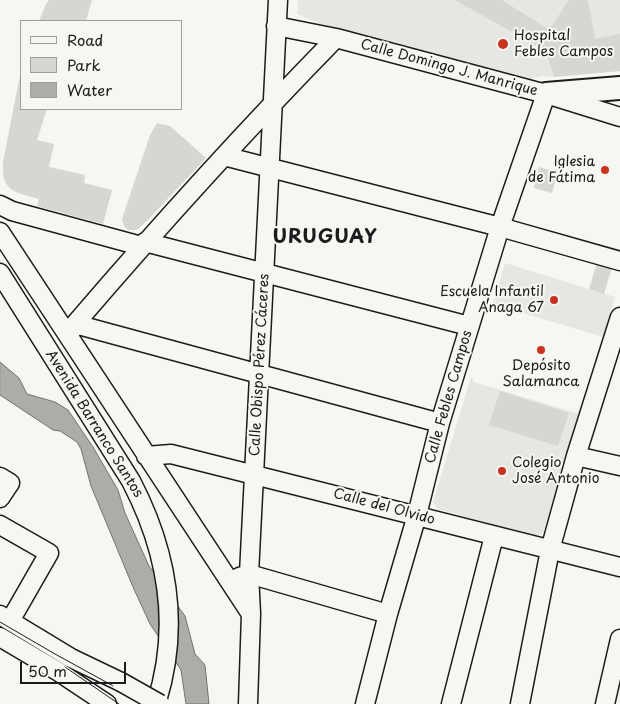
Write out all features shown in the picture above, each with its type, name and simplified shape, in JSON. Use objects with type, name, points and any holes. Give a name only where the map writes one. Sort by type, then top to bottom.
[{"type":"main road","points":[[546,94],[620,88]]},
{"type":"street","name":"Calle Domingo J. Manrique","points":[[277,11],[336,38],[546,94],[620,117]]},
{"type":"street","name":"Calle Obispo Pérez Cáceres","points":[[248,704],[254,474],[277,11]]},
{"type":"street","points":[[72,330],[143,244],[273,102],[336,38]]},
{"type":"street","name":"Calle Febles Campos","points":[[366,704],[388,614],[417,515],[440,423],[500,227],[546,94]]},
{"type":"street","points":[[224,156],[500,227],[620,261]]},
{"type":"street","points":[[4,213],[264,272],[469,326]]},
{"type":"street","points":[[0,232],[72,330],[146,456],[251,614]]},
{"type":"street","name":"Avenida Barranco Santos","points":[[0,273],[131,481],[145,507],[161,555],[167,583],[167,654],[158,700]]},
{"type":"street","points":[[520,704],[550,550],[576,456],[618,326]]},
{"type":"street","points":[[72,330],[260,374],[440,423]]},
{"type":"street","name":"Calle del Olvido","points":[[146,456],[171,454],[620,567]]},
{"type":"street","points":[[576,456],[620,466]]},
{"type":"street","points":[[0,477],[10,483],[0,498]]},
{"type":"street","points":[[0,525],[49,553],[5,618],[71,658],[158,700]]},
{"type":"street","points":[[451,704],[494,536]]},
{"type":"street","points":[[228,580],[250,574],[388,614]]},
{"type":"street","points":[[0,637],[59,672],[107,704]]},
{"type":"street","points":[[605,704],[620,639]]},
{"type":"shaded area","name":"Hospital Febles Campos","points":[[298,0],[620,0],[620,71],[554,77],[542,76],[526,80],[332,29],[297,14]]},
{"type":"shaded area","name":"Escuela Infantil Anaga 67","points":[[505,263],[615,297],[603,337],[493,304]]},
{"type":"shaded area","name":"Colegio José Antonio","points":[[471,377],[474,382],[579,414],[543,533],[537,537],[437,509],[433,502]]},
{"type":"green space","points":[[49,0],[92,0],[86,20],[39,20]]},
{"type":"green space","points":[[455,0],[502,0],[549,30],[569,0],[588,0],[595,39],[620,34],[620,71],[554,77],[546,51]]},
{"type":"green space","points":[[20,75],[20,110],[47,110],[37,140],[54,144],[49,167],[85,175],[84,183],[112,190],[103,224],[37,206],[39,199],[17,192],[7,185],[4,179],[3,162]]},
{"type":"green space","points":[[157,123],[170,126],[206,158],[147,221],[137,230],[128,230],[124,226],[122,219],[150,135]]},
{"type":"green space","points":[[539,167],[558,172],[552,193],[534,188]]},
{"type":"green space","points":[[598,259],[613,264],[604,294],[589,289]]},
{"type":"green space","points":[[500,391],[569,413],[558,446],[489,425]]},
{"type":"water","points":[[0,362],[19,378],[27,394],[55,402],[68,410],[93,447],[118,490],[125,513],[149,566],[185,616],[195,654],[205,665],[209,704],[186,704],[181,670],[150,624],[133,587],[91,486],[81,449],[77,442],[60,431],[53,430],[0,395]]},
{"type":"tram line","points":[[0,622],[146,704]]},
{"type":"tram line","points":[[65,667],[119,704]]},
{"type":"place","name":"Hospital Febles Campos","points":[[503,44]]},
{"type":"place","name":"Iglesia de Fátima","points":[[605,170]]},
{"type":"place","name":"Escuela Infantil Anaga 67","points":[[554,300]]},
{"type":"place","name":"Depósito Salamanca","points":[[541,350]]},
{"type":"place","name":"Colegio José Antonio","points":[[502,471]]},
{"type":"district","name":"URUGUAY","points":[[325,238]]}]
